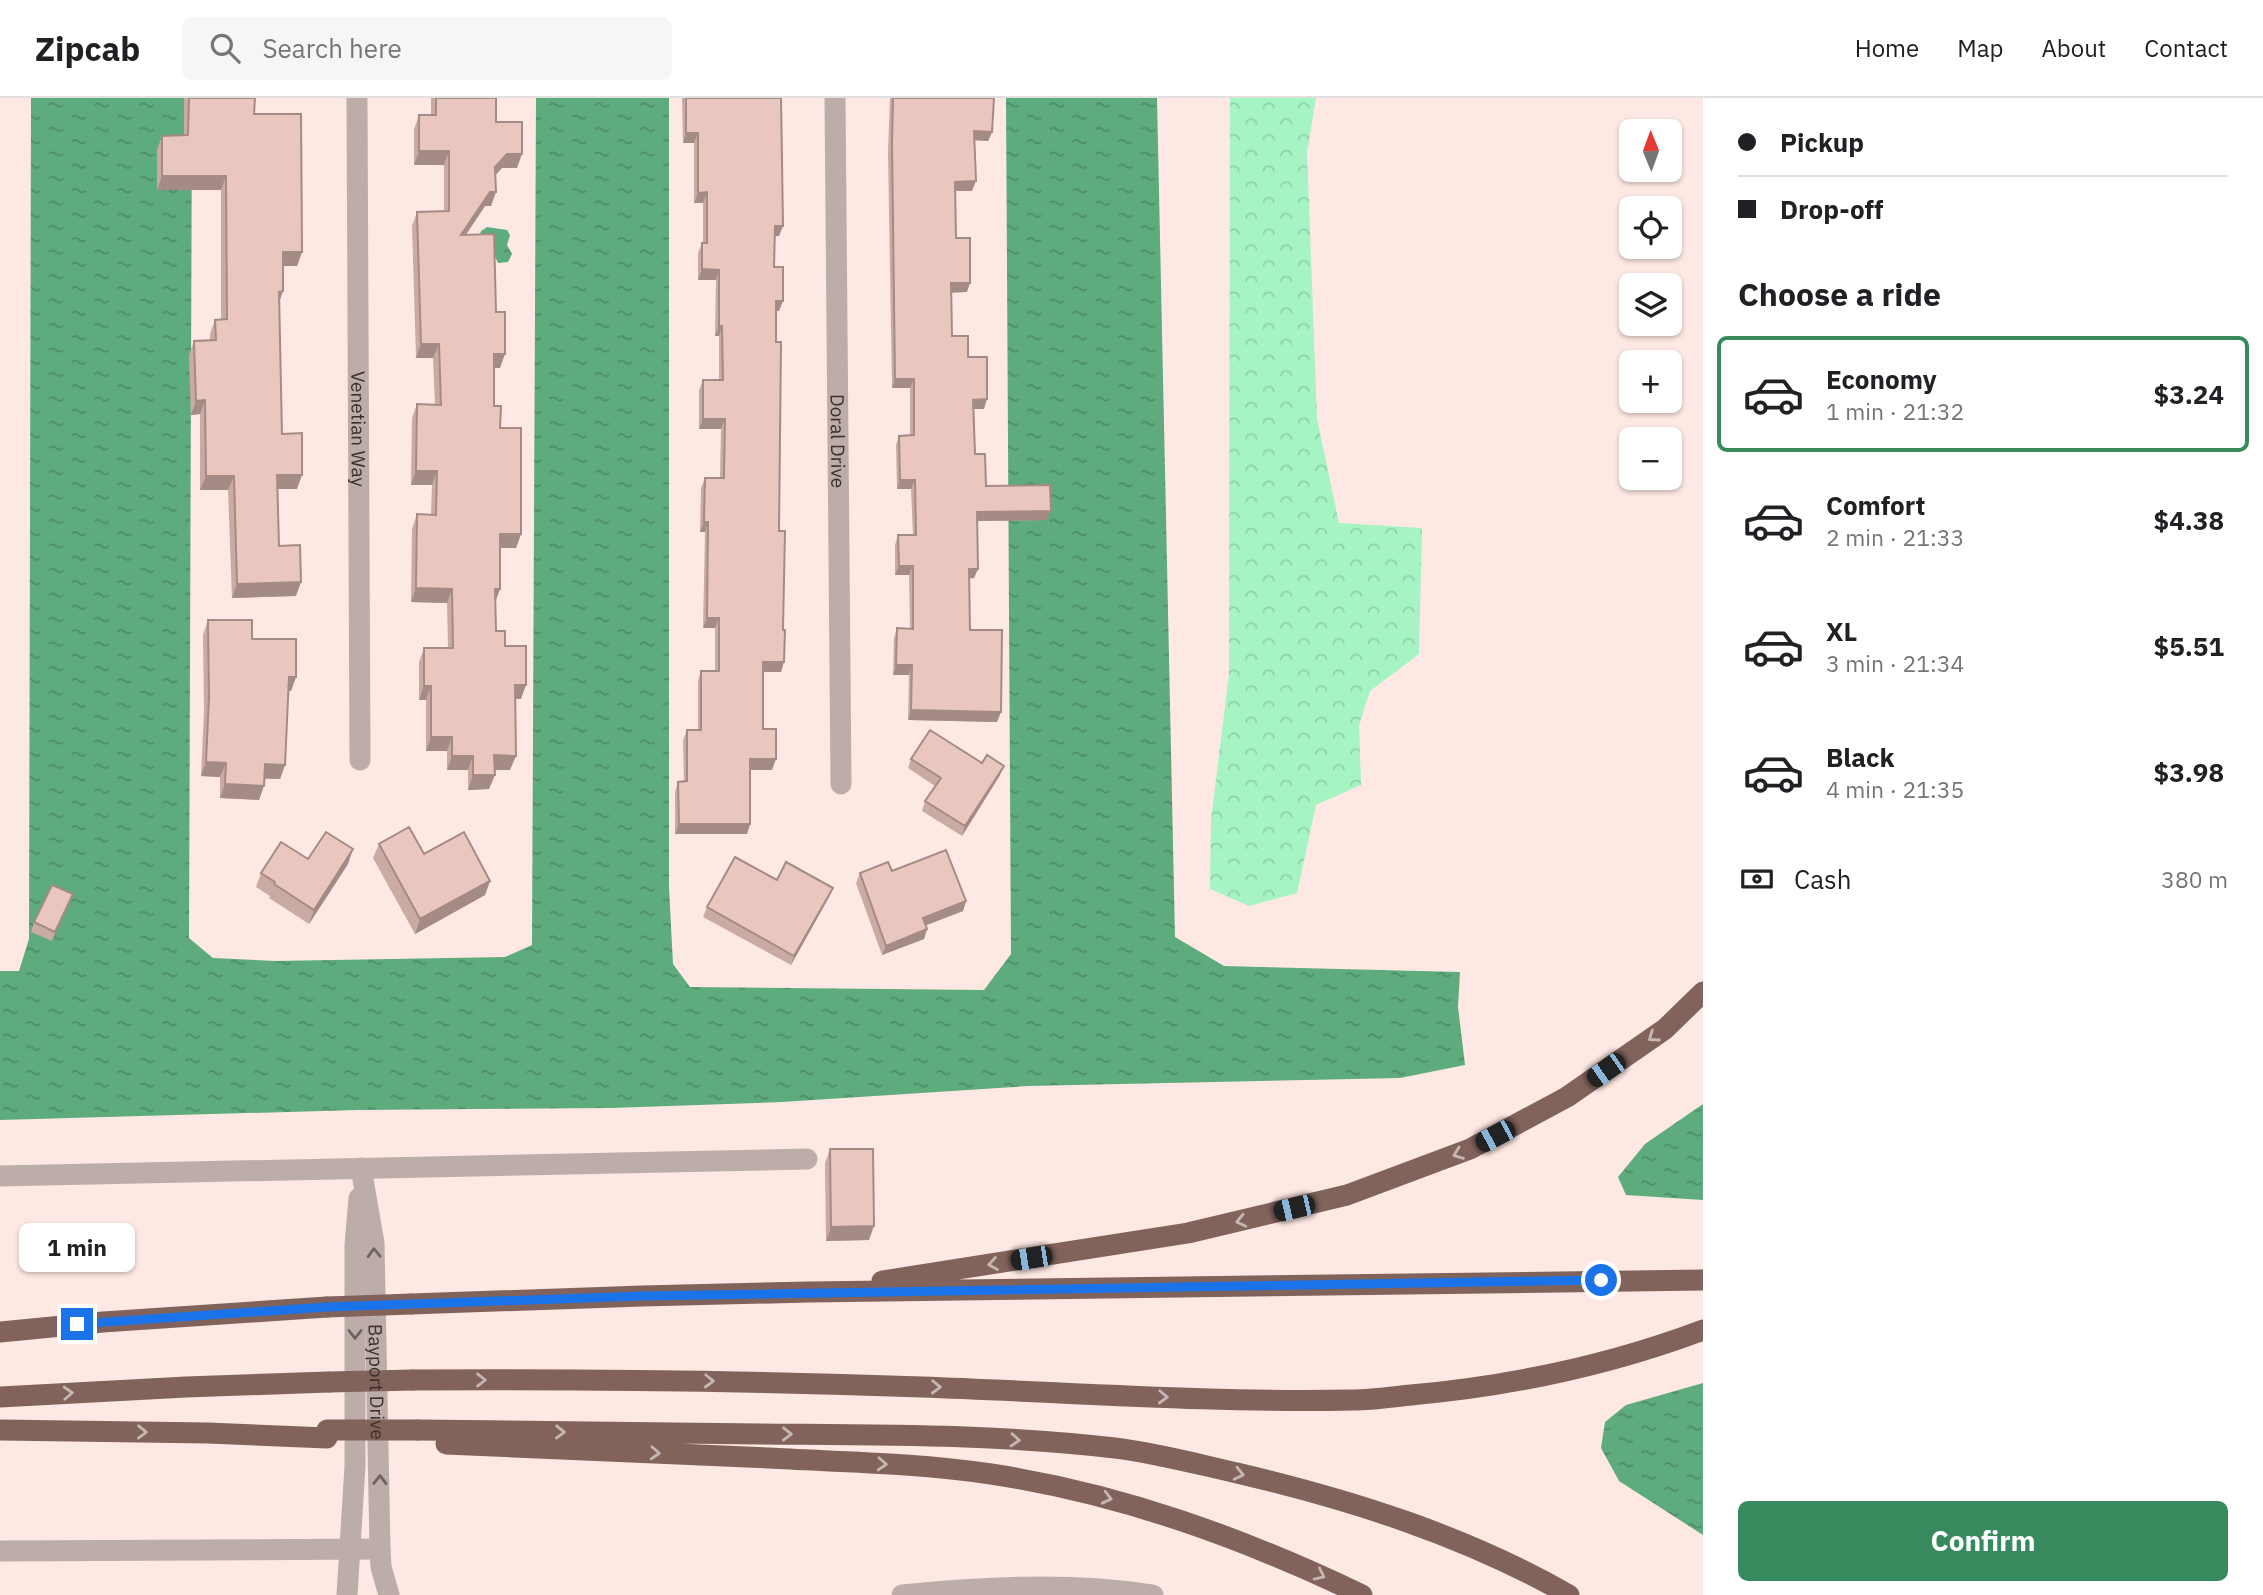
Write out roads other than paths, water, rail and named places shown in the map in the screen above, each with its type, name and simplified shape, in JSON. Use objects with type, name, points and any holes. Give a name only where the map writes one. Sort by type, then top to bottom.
[{"type":"highway","points":[[808,1292],[1188,1233],[1347,1195],[1470,1149],[1567,1097],[1665,1029],[1703,992]]},
{"type":"highway","points":[[0,1332],[103,1322],[327,1307],[642,1296],[1703,1280]]},
{"type":"highway","points":[[0,1397],[328,1382],[662,1380],[1355,1401],[1458,1391],[1560,1372],[1655,1348],[1703,1329]]},
{"type":"highway","points":[[0,1430],[417,1436],[964,1437],[1118,1449],[1181,1460],[1311,1491],[1363,1507],[1491,1555],[1569,1595]]},
{"type":"highway","points":[[417,1436],[912,1465],[991,1474],[1089,1494],[1183,1520],[1259,1548],[1362,1595]]},
{"type":"street","name":"Venetian Way","points":[[357,98],[360,760]]},
{"type":"street","name":"Doral Drive","points":[[835,98],[841,784]]},
{"type":"street","points":[[0,1176],[807,1159]]},
{"type":"street","name":"Bayport Drive","points":[[361,1168],[374,1243],[380,1549],[389,1595]]},
{"type":"street","name":"Bayport Drive","points":[[346,1595],[355,1466],[355,1245],[361,1168]]},
{"type":"street","points":[[0,1551],[380,1549]]},
{"type":"street","points":[[902,1595],[1004,1588],[1113,1591],[1153,1595]]},
{"type":"water","points":[[31,98],[192,98],[189,938],[213,958],[276,961],[505,957],[532,945],[536,98],[669,98],[669,888],[673,964],[690,987],[984,990],[1011,954],[1006,98],[1157,98],[1175,937],[1224,966],[1460,972],[1458,1007],[1465,1065],[1400,1078],[1028,1086],[782,1102],[0,1120],[0,971],[19,971],[29,939]]},
{"type":"water","points":[[487,227],[507,230],[510,235],[507,245],[512,254],[508,262],[498,263],[491,248],[479,237],[481,231]]},
{"type":"water","points":[[1703,1104],[1703,1200],[1626,1195],[1618,1177],[1645,1144]]},
{"type":"water","points":[[1703,1383],[1703,1535],[1619,1481],[1601,1448],[1605,1422],[1626,1405]]}]
